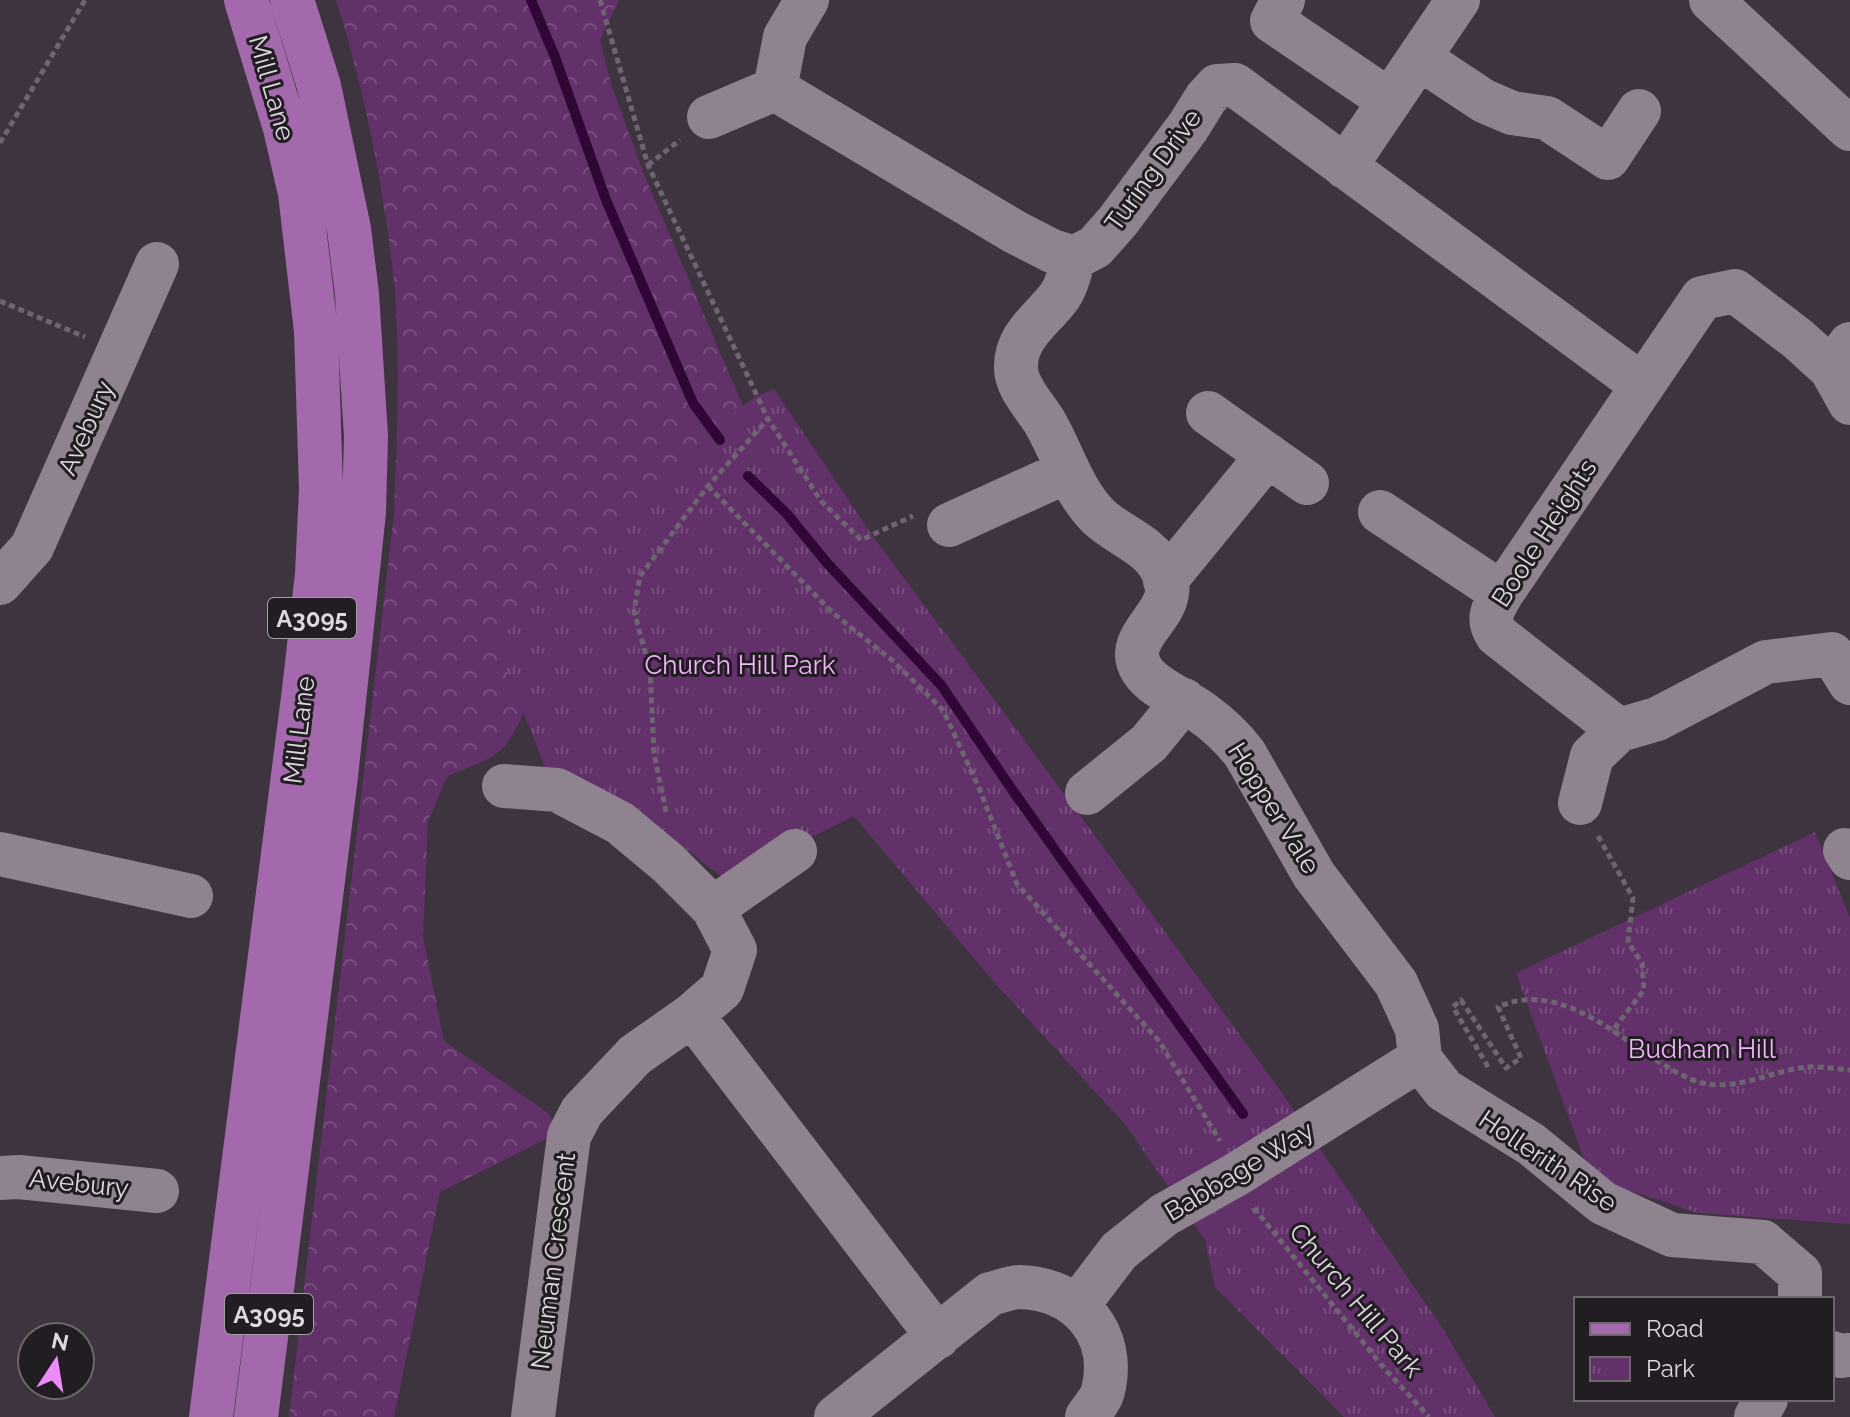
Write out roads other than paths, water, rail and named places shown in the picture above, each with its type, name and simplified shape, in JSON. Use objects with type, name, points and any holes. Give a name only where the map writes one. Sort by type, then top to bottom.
[{"type":"main road","name":"Mill Lane","points":[[211,1417],[306,676],[317,574],[321,489],[316,331],[300,193],[285,128],[246,0]]},
{"type":"main road","name":"Mill Lane","points":[[256,1417],[336,776],[358,583],[365,482],[362,362],[349,229],[319,86],[292,0]]},
{"type":"street","points":[[775,89],[785,37],[807,0]]},
{"type":"street","points":[[1283,0],[1272,21],[1390,101]]},
{"type":"street","points":[[1458,0],[1345,167],[1642,385]]},
{"type":"street","points":[[1711,0],[1850,129]]},
{"type":"street","points":[[1419,58],[1484,101],[1512,113],[1547,118],[1608,158],[1639,111]]},
{"type":"street","name":"Turing Drive","points":[[1074,258],[1095,247],[1118,221],[1217,86],[1235,85],[1345,167]]},
{"type":"street","points":[[709,117],[775,89]]},
{"type":"street","points":[[775,89],[1015,232],[1052,251],[1074,258],[1060,297],[1039,318],[1019,346],[1015,370],[1027,396],[1045,422],[1068,471],[1097,515],[1151,554],[1165,581]]},
{"type":"street","name":"Avebury","points":[[0,583],[32,547],[157,264]]},
{"type":"street","name":"Boole Heights","points":[[1638,724],[1497,635],[1491,627],[1491,611],[1702,298],[1735,291],[1844,372]]},
{"type":"street","points":[[1208,413],[1307,483]]},
{"type":"street","name":"Hopper Vale","points":[[1268,455],[1165,581],[1168,590],[1166,600],[1145,631],[1137,654],[1142,670],[1150,678],[1233,738],[1245,754],[1314,875],[1396,983],[1417,1029],[1420,1059]]},
{"type":"street","points":[[949,525],[1068,471]]},
{"type":"street","points":[[1380,512],[1502,593]]},
{"type":"street","points":[[1580,803],[1592,756],[1638,724],[1766,662],[1832,654],[1850,683]]},
{"type":"street","points":[[1087,793],[1149,743],[1184,700]]},
{"type":"street","name":"Neuman Crescent","points":[[504,786],[557,790],[620,823],[668,863],[713,908],[735,950],[722,989],[692,1015],[635,1055],[582,1111],[569,1136],[533,1417]]},
{"type":"street","points":[[713,908],[795,851]]},
{"type":"street","points":[[0,854],[191,896]]},
{"type":"street","points":[[692,1015],[938,1337]]},
{"type":"street","name":"Hollerith Rise","points":[[1420,1059],[1444,1090],[1531,1144],[1603,1203],[1672,1235],[1763,1242],[1800,1274],[1800,1297]]},
{"type":"street","name":"Babbage Way","points":[[1078,1305],[1119,1251],[1164,1215],[1237,1174],[1420,1059]]},
{"type":"street","name":"Avebury","points":[[0,1178],[19,1177],[157,1191]]},
{"type":"street","points":[[836,1417],[990,1294],[1018,1287],[1049,1292],[1078,1305],[1098,1328],[1107,1362],[1103,1394],[1087,1417]]},
{"type":"waterway","points":[[531,0],[555,57],[606,200],[693,403],[720,440]]},
{"type":"waterway","points":[[748,476],[787,514],[827,563],[941,685],[1243,1114]]},
{"type":"park label","name":"Church Hill Park","points":[[740,665]]},
{"type":"park label","name":"Budham Hill","points":[[1702,1049]]}]
